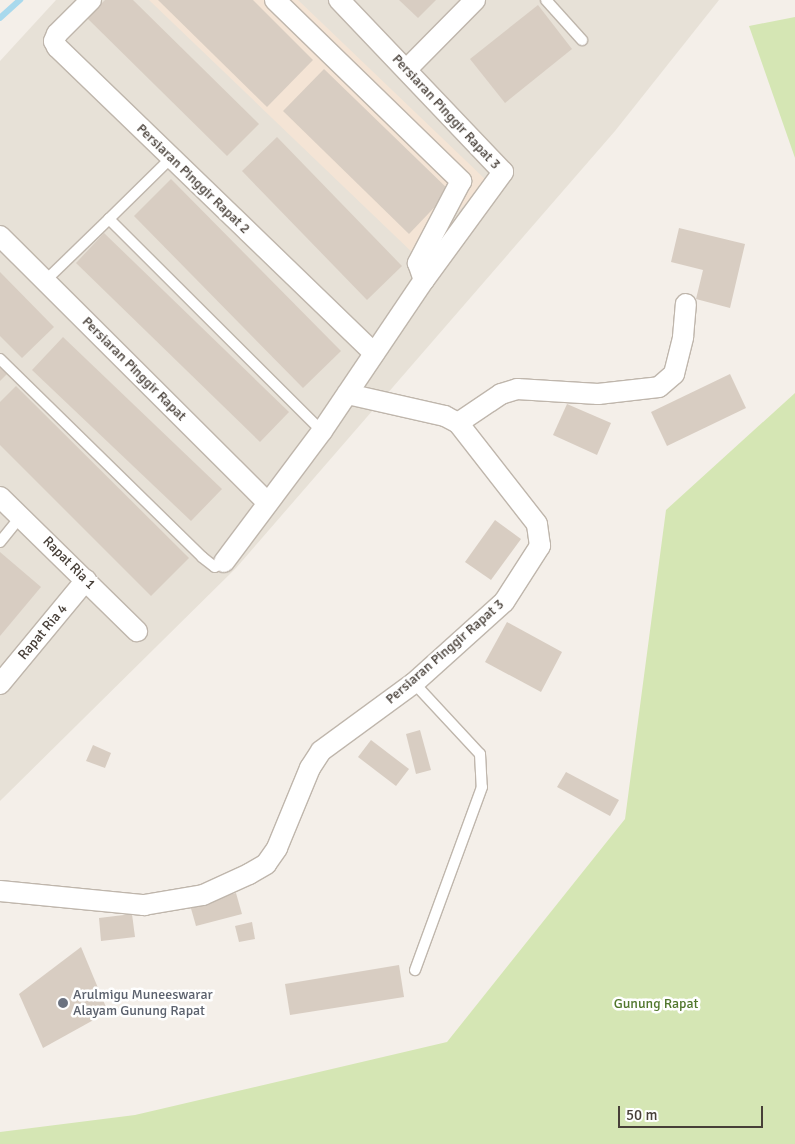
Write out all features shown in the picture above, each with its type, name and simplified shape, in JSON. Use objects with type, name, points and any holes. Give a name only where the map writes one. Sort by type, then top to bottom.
[{"type":"street","name":"Persiaran Pinggir Rapat 2","points":[[91,0],[56,34],[54,41],[74,65],[374,353]]},
{"type":"street","points":[[275,0],[461,181],[418,263],[424,280]]},
{"type":"street","points":[[407,69],[475,0]]},
{"type":"street","name":"Persiaran Pinggir Rapat 3","points":[[224,562],[322,431],[424,280],[503,172],[344,2]]},
{"type":"street","name":"Persiaran Pinggir Rapat","points":[[0,236],[268,503]]},
{"type":"street","points":[[347,394],[445,416],[458,423],[501,394],[517,389],[598,394],[659,387],[674,374],[683,337],[686,304]]},
{"type":"street","name":"Persiaran Pinggir Rapat 3","points":[[0,891],[144,905],[202,895],[249,874],[266,864],[277,848],[310,768],[321,751],[414,683],[504,602],[540,546],[537,524],[458,423]]},
{"type":"street","name":"Rapat Ria 1","points":[[0,497],[137,631]]},
{"type":"street","name":"Rapat Ria 4","points":[[0,684],[86,580]]},
{"type":"lane","points":[[546,0],[582,40]]},
{"type":"lane","points":[[45,281],[171,158]]},
{"type":"lane","points":[[109,219],[322,431]]},
{"type":"lane","points":[[0,360],[202,557],[215,567],[224,562]]},
{"type":"lane","points":[[0,542],[21,516]]},
{"type":"lane","points":[[414,683],[480,754],[482,787],[415,970]]},
{"type":"shaded area","points":[[56,0],[719,0],[615,131],[236,568],[0,801],[0,61]]},
{"type":"shaded area","points":[[149,0],[298,0],[487,181],[416,256]]},
{"type":"green space","points":[[795,17],[795,158],[749,26]]},
{"type":"green space","name":"Gunung Rapat","points":[[795,393],[795,1144],[0,1144],[0,1132],[135,1115],[447,1042],[625,819],[666,510]]},
{"type":"building","points":[[105,0],[133,0],[259,124],[227,156],[87,18]]},
{"type":"building","points":[[158,0],[253,0],[313,60],[267,107]]},
{"type":"building","points":[[399,0],[436,0],[418,18]]},
{"type":"building","points":[[538,5],[572,49],[505,103],[470,59]]},
{"type":"building","points":[[324,69],[450,191],[409,234],[283,111]]},
{"type":"building","points":[[277,137],[402,266],[367,300],[242,171]]},
{"type":"building","points":[[171,179],[341,351],[303,388],[134,216]]},
{"type":"building","points":[[679,228],[745,244],[730,308],[696,299],[703,270],[671,262]]},
{"type":"building","points":[[104,233],[289,412],[260,442],[76,263]]},
{"type":"building","points":[[0,272],[54,327],[22,358],[0,336]]},
{"type":"building","points":[[63,337],[222,489],[191,521],[32,370]]},
{"type":"building","points":[[0,365],[8,373],[0,381]]},
{"type":"building","points":[[730,374],[746,408],[667,446],[651,412]]},
{"type":"building","points":[[16,386],[189,558],[151,596],[0,445],[0,402]]},
{"type":"building","points":[[567,404],[611,423],[597,455],[553,435]]},
{"type":"building","points":[[495,520],[521,539],[491,580],[465,562]]},
{"type":"building","points":[[0,552],[41,587],[0,636]]},
{"type":"building","points":[[507,622],[562,652],[541,692],[485,662]]},
{"type":"building","points":[[420,730],[431,770],[416,774],[406,734]]},
{"type":"building","points":[[371,740],[409,769],[396,786],[358,757]]},
{"type":"building","points":[[93,745],[111,753],[105,768],[86,761]]},
{"type":"building","points":[[566,772],[619,800],[610,816],[557,787]]},
{"type":"building","points":[[236,893],[242,914],[196,926],[190,905]]},
{"type":"building","points":[[132,914],[135,937],[101,941],[99,918]]},
{"type":"building","points":[[252,922],[255,939],[239,942],[235,926]]},
{"type":"building","name":"Arulmigu Muneeswarar Alayam Gunung Rapat","points":[[81,947],[108,1012],[43,1048],[19,994]]},
{"type":"building","points":[[399,965],[404,997],[290,1015],[285,984]]},
{"type":"waterway","points":[[0,18],[20,0]]},
{"type":"place","name":"Arulmigu Muneeswarar Alayam Gunung Rapat","points":[[63,1003]]}]
